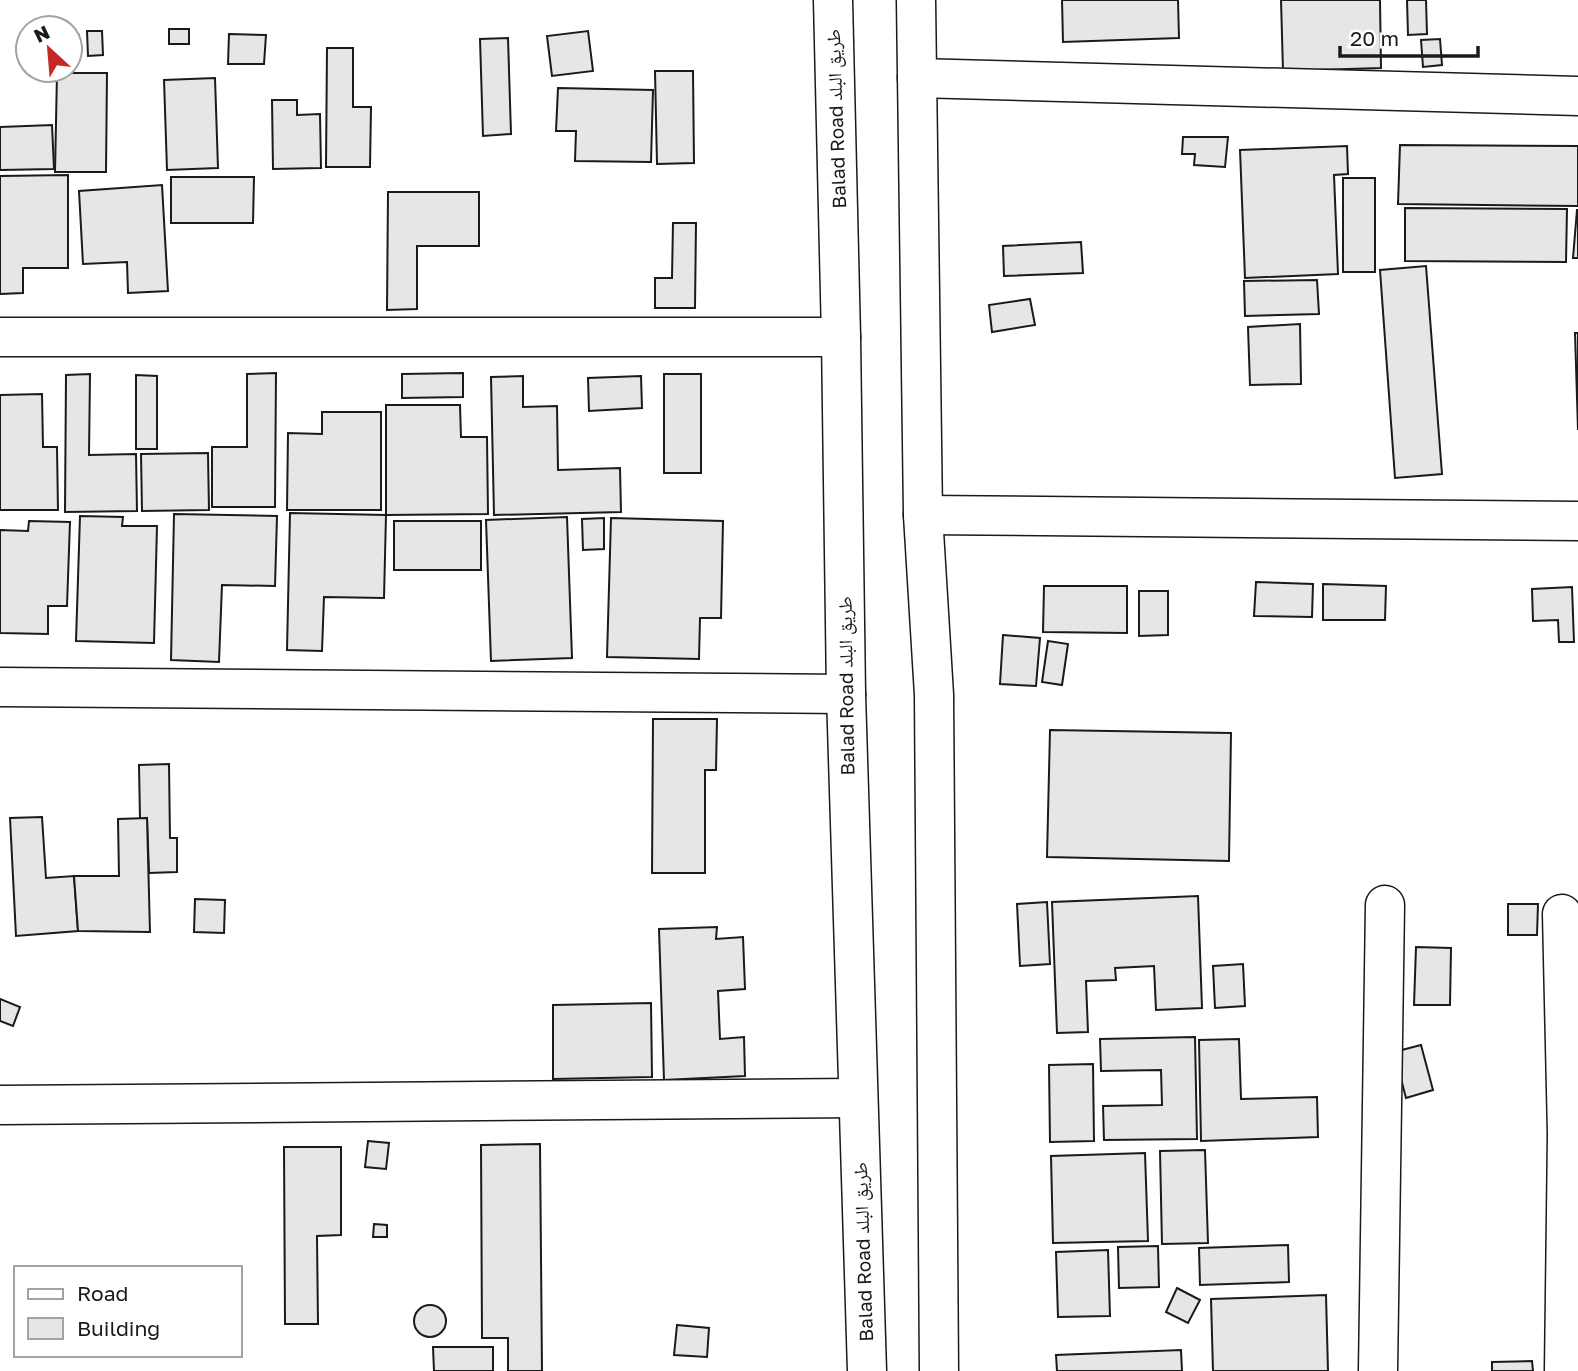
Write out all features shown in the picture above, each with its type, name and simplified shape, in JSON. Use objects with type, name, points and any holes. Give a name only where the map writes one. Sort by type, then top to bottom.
[{"type":"main road","name":"Balad Road طريق البلد","points":[[832,0],[841,337],[846,694],[867,1371]]},
{"type":"main road","points":[[916,0],[923,515],[934,695],[939,1371]]},
{"type":"main road","points":[[918,78],[1578,96]]},
{"type":"main road","points":[[0,337],[841,337]]},
{"type":"main road","points":[[923,515],[1578,521]]},
{"type":"main road","points":[[0,687],[846,694]]},
{"type":"main road","points":[[1378,1371],[1385,905]]},
{"type":"main road","points":[[1562,914],[1567,1134],[1564,1371]]},
{"type":"main road","points":[[0,1105],[858,1098]]},
{"type":"building","points":[[1062,0],[1178,0],[1179,38],[1063,42]]},
{"type":"building","points":[[1281,0],[1380,0],[1381,68],[1283,71]]},
{"type":"building","points":[[1407,0],[1426,0],[1427,34],[1408,35]]},
{"type":"building","points":[[169,29],[189,29],[189,44],[169,44]]},
{"type":"building","points":[[87,31],[102,31],[103,55],[88,56]]},
{"type":"building","points":[[588,31],[593,71],[552,76],[547,36]]},
{"type":"building","points":[[229,34],[266,35],[264,64],[228,64]]},
{"type":"building","points":[[508,38],[511,134],[483,136],[480,39]]},
{"type":"building","points":[[1440,39],[1442,65],[1423,67],[1421,40]]},
{"type":"building","points":[[327,48],[353,48],[353,107],[371,107],[370,167],[326,167]]},
{"type":"building","points":[[655,71],[693,71],[694,163],[657,164]]},
{"type":"building","points":[[84,73],[107,73],[106,172],[55,172],[57,84],[84,84]]},
{"type":"building","points":[[215,78],[218,168],[167,170],[164,80]]},
{"type":"building","points":[[558,88],[653,90],[651,162],[575,161],[576,131],[556,131]]},
{"type":"building","points":[[272,100],[297,100],[297,115],[320,114],[321,168],[273,169]]},
{"type":"building","points":[[52,125],[54,169],[0,170],[0,127]]},
{"type":"building","points":[[1183,137],[1228,137],[1225,167],[1194,165],[1195,154],[1182,154]]},
{"type":"building","points":[[1400,145],[1578,146],[1578,206],[1398,204]]},
{"type":"building","points":[[1347,146],[1348,174],[1334,175],[1338,274],[1245,278],[1240,150]]},
{"type":"building","points":[[68,175],[68,268],[23,268],[23,293],[0,294],[0,176]]},
{"type":"building","points":[[171,177],[254,177],[253,223],[171,223]]},
{"type":"building","points":[[1343,178],[1375,178],[1375,272],[1343,272]]},
{"type":"building","points":[[162,185],[168,291],[128,293],[127,262],[83,264],[79,191]]},
{"type":"building","points":[[388,192],[479,192],[479,246],[417,246],[417,309],[387,310]]},
{"type":"building","points":[[1405,208],[1567,209],[1566,262],[1405,261]]},
{"type":"building","points":[[1577,210],[1578,258],[1573,258]]},
{"type":"building","points":[[673,223],[696,223],[695,308],[655,308],[655,278],[672,278]]},
{"type":"building","points":[[1081,242],[1083,273],[1004,276],[1003,246]]},
{"type":"building","points":[[1426,266],[1442,474],[1395,478],[1380,270]]},
{"type":"building","points":[[1317,280],[1319,314],[1245,316],[1244,281]]},
{"type":"building","points":[[1030,299],[1035,325],[992,332],[989,305]]},
{"type":"building","points":[[1300,324],[1301,384],[1250,385],[1248,327]]},
{"type":"building","points":[[1575,333],[1578,333],[1578,430]]},
{"type":"building","points":[[276,373],[275,507],[212,507],[212,447],[247,447],[247,374]]},
{"type":"building","points":[[463,373],[463,397],[402,398],[402,374]]},
{"type":"building","points":[[90,374],[89,455],[136,454],[137,511],[65,512],[66,375]]},
{"type":"building","points":[[664,374],[701,374],[701,473],[664,473]]},
{"type":"building","points":[[136,375],[157,376],[157,449],[136,449]]},
{"type":"building","points":[[523,376],[523,407],[557,406],[558,470],[620,468],[621,512],[494,515],[491,377]]},
{"type":"building","points":[[641,376],[642,408],[589,411],[588,378]]},
{"type":"building","points":[[42,394],[43,447],[57,447],[58,510],[0,510],[0,395]]},
{"type":"building","points":[[386,405],[460,405],[461,437],[487,437],[488,514],[386,515]]},
{"type":"building","points":[[322,412],[381,412],[381,510],[287,510],[288,433],[322,434]]},
{"type":"building","points":[[208,453],[209,510],[142,511],[141,454]]},
{"type":"building","points":[[290,513],[386,515],[384,598],[324,597],[322,651],[287,650]]},
{"type":"building","points":[[174,514],[277,516],[275,586],[222,585],[219,662],[171,660]]},
{"type":"building","points":[[80,516],[123,517],[122,526],[157,526],[154,643],[76,641]]},
{"type":"building","points":[[567,517],[572,658],[491,661],[486,520]]},
{"type":"building","points":[[604,518],[604,549],[583,550],[582,519]]},
{"type":"building","points":[[611,518],[723,521],[721,618],[700,618],[699,659],[607,657]]},
{"type":"building","points":[[29,521],[70,522],[67,606],[48,606],[48,634],[0,633],[0,530],[28,531]]},
{"type":"building","points":[[394,521],[481,521],[481,570],[394,570]]},
{"type":"building","points":[[1256,582],[1313,584],[1312,617],[1254,616]]},
{"type":"building","points":[[1323,584],[1386,586],[1385,620],[1323,620]]},
{"type":"building","points":[[1044,586],[1127,586],[1127,633],[1043,632]]},
{"type":"building","points":[[1572,587],[1574,642],[1559,642],[1558,620],[1533,621],[1532,589]]},
{"type":"building","points":[[1139,591],[1168,591],[1168,635],[1139,636]]},
{"type":"building","points":[[1003,635],[1040,638],[1036,686],[1000,684]]},
{"type":"building","points":[[1048,641],[1068,644],[1062,685],[1042,682]]},
{"type":"building","points":[[653,719],[717,719],[716,770],[705,770],[705,873],[652,873]]},
{"type":"building","points":[[1050,730],[1231,733],[1229,861],[1047,857]]},
{"type":"building","points":[[169,764],[170,838],[177,838],[177,872],[149,873],[147,818],[140,819],[139,765]]},
{"type":"building","points":[[42,817],[46,878],[74,876],[78,931],[16,936],[10,818]]},
{"type":"building","points":[[147,818],[150,932],[78,931],[74,876],[119,876],[118,819]]},
{"type":"building","points":[[1198,896],[1202,1008],[1156,1010],[1154,966],[1115,968],[1116,980],[1086,981],[1088,1032],[1057,1033],[1052,902]]},
{"type":"building","points":[[195,899],[225,900],[224,933],[194,932]]},
{"type":"building","points":[[1047,902],[1050,964],[1020,966],[1017,904]]},
{"type":"building","points":[[1508,904],[1538,904],[1537,935],[1508,935]]},
{"type":"building","points":[[717,927],[716,939],[743,937],[745,989],[718,991],[720,1039],[744,1037],[745,1076],[664,1080],[659,929]]},
{"type":"building","points":[[1416,947],[1451,948],[1450,1005],[1414,1005]]},
{"type":"building","points":[[1243,964],[1245,1006],[1215,1008],[1213,966]]},
{"type":"building","points":[[0,999],[20,1007],[13,1026],[0,1021]]},
{"type":"building","points":[[651,1003],[652,1077],[553,1079],[553,1005]]},
{"type":"building","points":[[1195,1037],[1197,1139],[1104,1140],[1103,1106],[1162,1105],[1161,1070],[1101,1071],[1100,1039]]},
{"type":"building","points":[[1239,1039],[1241,1099],[1317,1097],[1318,1137],[1201,1141],[1199,1040]]},
{"type":"building","points":[[1421,1045],[1433,1090],[1406,1098],[1394,1052]]},
{"type":"building","points":[[1093,1064],[1094,1141],[1050,1142],[1049,1065]]},
{"type":"building","points":[[368,1141],[389,1143],[386,1169],[365,1167]]},
{"type":"building","points":[[540,1144],[542,1371],[508,1371],[508,1338],[482,1338],[481,1145]]},
{"type":"building","points":[[284,1147],[341,1147],[341,1235],[317,1236],[318,1324],[285,1324]]},
{"type":"building","points":[[1205,1150],[1208,1243],[1162,1244],[1160,1151]]},
{"type":"building","points":[[1145,1153],[1148,1241],[1053,1243],[1051,1156]]},
{"type":"building","points":[[374,1224],[387,1225],[387,1237],[373,1237]]},
{"type":"building","points":[[1288,1245],[1289,1282],[1200,1285],[1199,1248]]},
{"type":"building","points":[[1158,1246],[1159,1287],[1119,1288],[1118,1247]]},
{"type":"building","points":[[1108,1250],[1110,1316],[1058,1317],[1056,1252]]},
{"type":"building","points":[[1177,1288],[1200,1300],[1188,1323],[1166,1312]]},
{"type":"building","points":[[1326,1295],[1328,1371],[1213,1371],[1211,1299]]},
{"type":"building","points":[[430,1305],[441,1310],[446,1321],[441,1332],[430,1337],[419,1332],[414,1321],[419,1310]]},
{"type":"building","points":[[677,1325],[709,1328],[707,1357],[674,1355]]},
{"type":"building","points":[[433,1347],[493,1347],[493,1371],[434,1371]]},
{"type":"building","points":[[1181,1350],[1182,1371],[1057,1371],[1056,1355]]},
{"type":"building","points":[[1532,1361],[1533,1371],[1492,1371],[1492,1362]]}]
